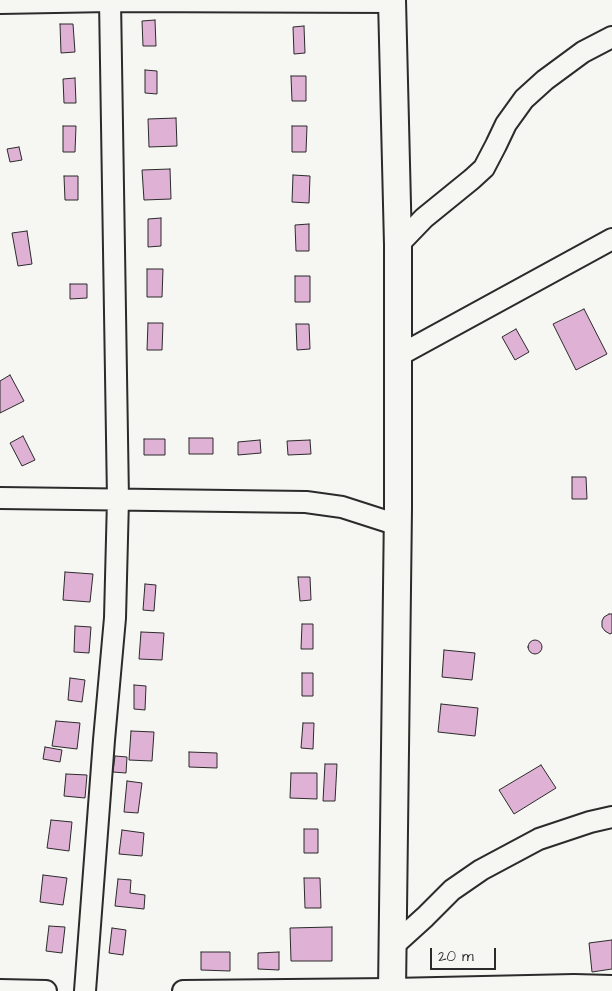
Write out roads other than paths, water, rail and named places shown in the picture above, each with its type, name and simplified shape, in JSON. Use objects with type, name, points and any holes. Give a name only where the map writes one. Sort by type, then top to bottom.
[{"type":"street","points":[[85,991],[115,618],[118,499],[110,0]]},
{"type":"street","points":[[0,4],[110,0],[392,1],[398,246],[398,525],[392,990]]},
{"type":"street","points":[[398,246],[424,218],[484,168],[506,124],[524,100],[545,80],[584,52],[612,37]]},
{"type":"street","points":[[398,356],[612,239]]},
{"type":"street","points":[[0,498],[306,502],[342,507],[398,525]]},
{"type":"street","points":[[393,946],[452,890],[481,870],[539,839],[590,822],[612,817]]},
{"type":"street","points":[[183,991],[392,990],[564,985],[612,986]]},
{"type":"street","points":[[0,990],[46,991]]}]
